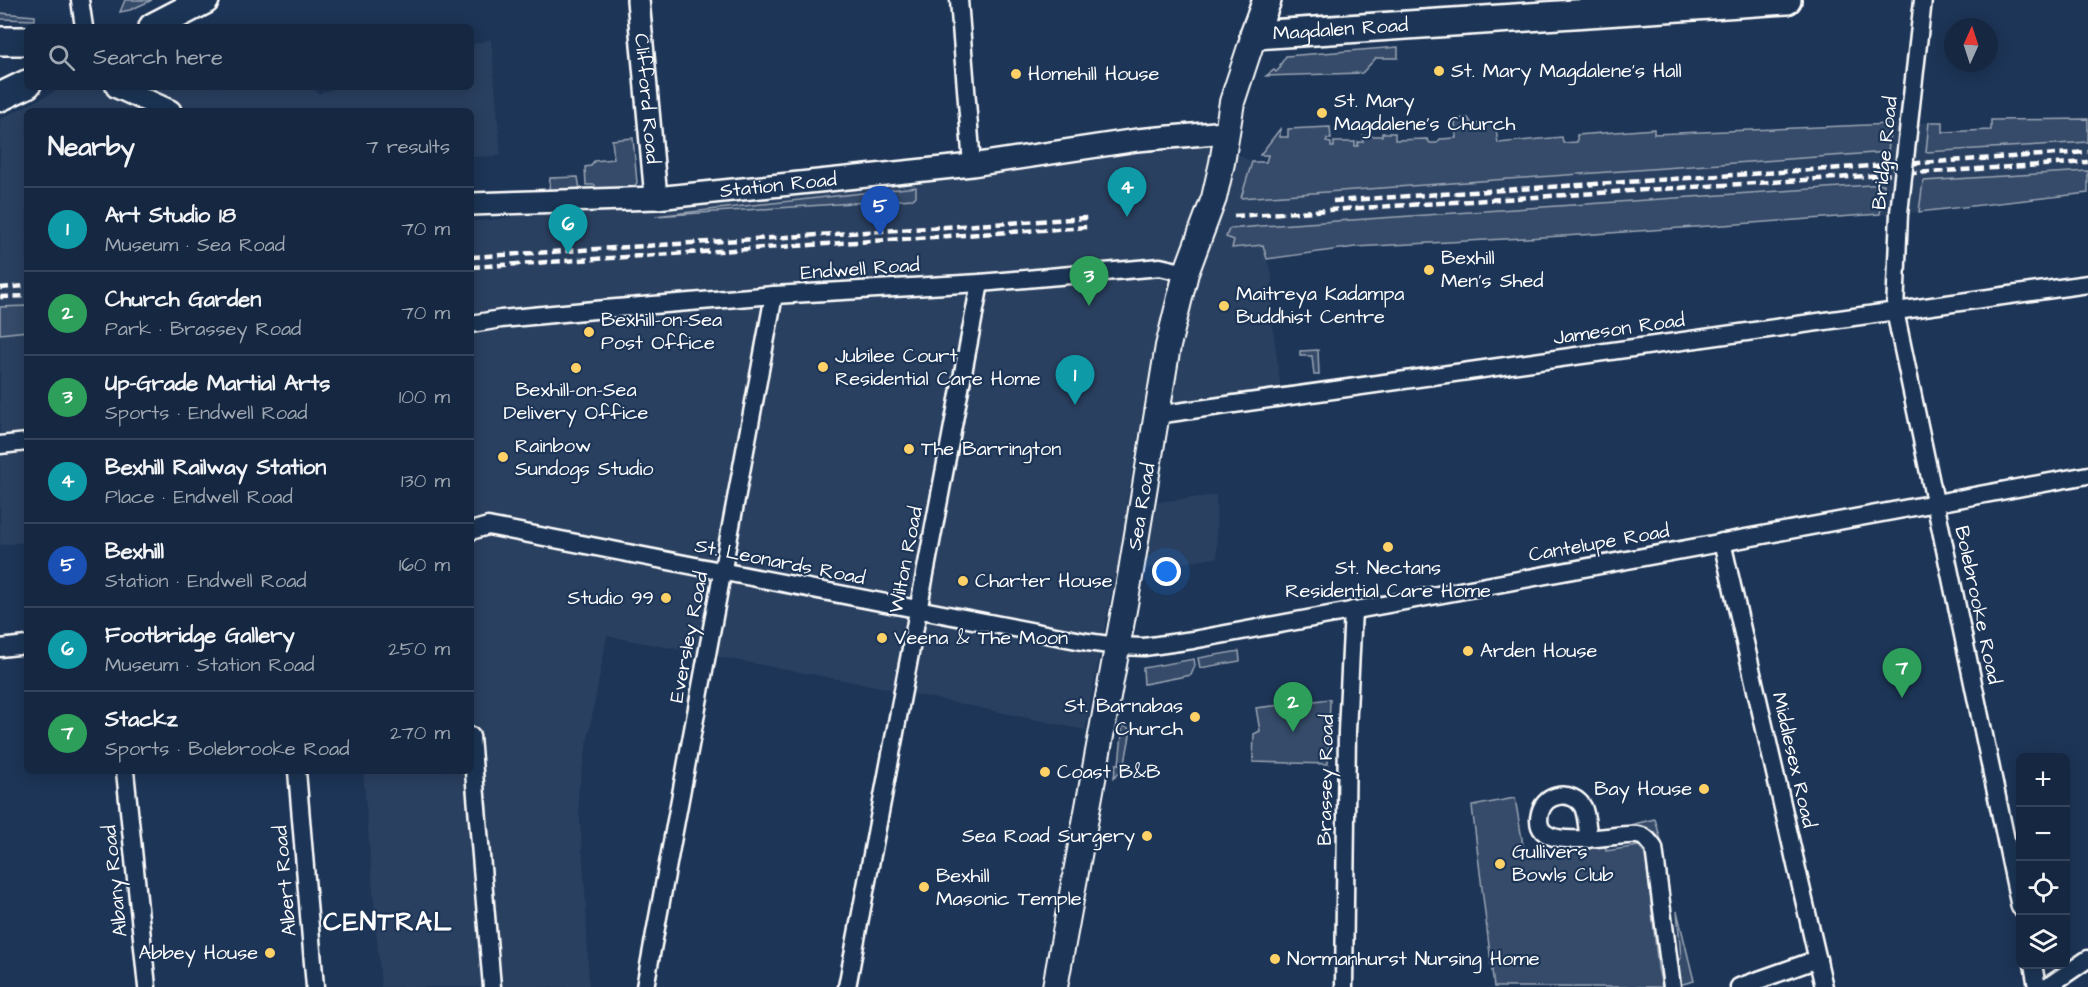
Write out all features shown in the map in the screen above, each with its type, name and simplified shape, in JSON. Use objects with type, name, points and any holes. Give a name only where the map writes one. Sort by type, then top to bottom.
[{"type":"main road","points":[[157,24],[205,0]]},
{"type":"main road","points":[[1254,35],[1267,0]]},
{"type":"main road","name":"Magdalen Road","points":[[1254,35],[1630,6],[1788,0]]},
{"type":"main road","name":"Sea Road","points":[[1055,987],[1117,646],[1168,346],[1186,273],[1214,198],[1232,102],[1254,35]]},
{"type":"main road","points":[[0,97],[24,85]]},
{"type":"street","points":[[80,0],[84,24]]},
{"type":"street","name":"Clifford Road","points":[[638,0],[656,198]]},
{"type":"street","points":[[959,0],[972,165]]},
{"type":"street","name":"Bridge Road","points":[[1895,311],[1899,213],[1923,0]]},
{"type":"street","points":[[124,90],[163,108]]},
{"type":"street","name":"Station Road","points":[[474,204],[656,198],[972,165],[1137,140],[1226,132]]},
{"type":"street","name":"Endwell Road","points":[[474,324],[536,315],[774,295],[980,282],[1160,267],[1186,273]]},
{"type":"street","name":"Wilton Road","points":[[847,987],[980,282]]},
{"type":"street","name":"Jameson Road","points":[[1156,415],[2088,284]]},
{"type":"street","name":"Eversley Road","points":[[645,987],[774,295]]},
{"type":"street","name":"Bolebrooke Road","points":[[1895,311],[2016,888]]},
{"type":"street","points":[[0,445],[24,442]]},
{"type":"street","name":"Cantelupe Road","points":[[1117,646],[1144,647],[1193,640],[2088,475]]},
{"type":"street","name":"St. Leonards Road","points":[[474,530],[488,526],[918,610],[1117,646]]},
{"type":"street","name":"Middlesex Road","points":[[1722,542],[1824,987]]},
{"type":"street","name":"Brassey Road","points":[[1344,987],[1347,731],[1353,610]]},
{"type":"street","points":[[0,648],[24,645]]},
{"type":"street","points":[[474,772],[492,987]]},
{"type":"street","name":"Albany Road","points":[[125,774],[147,987]]},
{"type":"street","name":"Albert Road","points":[[297,774],[315,987]]},
{"type":"street","points":[[1589,839],[1636,835],[1647,838],[1654,848],[1672,987]]},
{"type":"street","points":[[1739,987],[1818,959]]},
{"type":"street","points":[[2047,987],[2088,959]]},
{"type":"street","points":[[2034,969],[2037,987]]},
{"type":"shaded area","points":[[125,0],[152,0],[120,12]]},
{"type":"shaded area","points":[[0,13],[35,16],[35,20],[0,19]]},
{"type":"shaded area","points":[[491,39],[501,156],[474,157],[474,108],[24,108],[24,542],[0,545],[0,119],[58,90],[316,90],[318,94],[330,90],[474,90],[474,44]]},
{"type":"shaded area","points":[[1398,47],[1398,58],[1376,58],[1362,73],[1266,76],[1281,67],[1286,56]]},
{"type":"shaded area","points":[[1468,118],[1472,124],[1495,122],[1498,143],[1562,137],[1563,143],[1577,142],[1577,135],[1654,129],[1654,134],[1891,124],[1888,152],[1241,198],[1252,162],[1266,162],[1268,155],[1260,155],[1280,129],[1280,137],[1288,137],[1288,129],[1330,127],[1331,139],[1327,139],[1326,142],[1331,143],[1331,147],[1334,147],[1334,142],[1355,142],[1355,146],[1358,146],[1358,142],[1363,142],[1363,136],[1382,136],[1382,133],[1395,133],[1395,140],[1427,139],[1430,143],[1437,143],[1440,139],[1456,138],[1455,119]]},
{"type":"shaded area","points":[[2088,119],[2088,193],[1919,212],[1355,247],[1266,259],[1272,273],[1272,320],[1281,390],[1143,409],[1126,506],[1216,495],[1217,558],[1115,573],[1085,730],[885,688],[607,636],[578,792],[589,987],[381,987],[363,774],[474,774],[474,221],[529,214],[539,208],[656,203],[672,208],[905,183],[910,176],[1196,143],[1237,154],[1252,162],[1266,162],[1562,137],[1563,143],[1577,142],[1577,135],[1654,129],[1654,134],[1943,122],[1943,132],[1991,130],[1991,120]]},
{"type":"shaded area","points":[[2088,119],[2088,142],[1926,152],[1929,122],[1943,122],[1943,132],[1991,130],[1991,120]]},
{"type":"shaded area","points":[[633,138],[637,183],[633,187],[595,189],[595,185],[586,185],[585,167],[591,166],[594,161],[614,159],[612,140]]},
{"type":"shaded area","points":[[2088,171],[2088,193],[1919,212],[1923,181]]},
{"type":"shaded area","points":[[578,177],[580,190],[549,191],[550,178]]},
{"type":"shaded area","points":[[1884,184],[1880,214],[1581,235],[1355,247],[1267,259],[1263,245],[1232,248],[1234,240],[1226,237],[1229,229],[1262,226]]},
{"type":"shaded area","points":[[916,187],[916,196],[913,199],[655,216]]},
{"type":"shaded area","points":[[24,306],[24,331],[0,334],[0,307]]},
{"type":"shaded area","points":[[1318,350],[1319,375],[1314,375],[1312,356],[1300,356],[1300,351]]},
{"type":"shaded area","points":[[1239,651],[1240,661],[1200,668],[1198,658]]},
{"type":"shaded area","points":[[1194,659],[1195,666],[1191,675],[1144,684],[1143,668]]},
{"type":"shaded area","points":[[1330,699],[1328,764],[1253,762],[1254,734],[1260,731],[1256,708]]},
{"type":"shaded area","points":[[1123,725],[1131,730],[1124,768],[1114,777],[1116,764],[1119,764]]},
{"type":"shaded area","points":[[1515,798],[1525,857],[1605,845],[1606,851],[1639,846],[1646,855],[1662,987],[1494,987],[1472,806]]},
{"type":"shaded area","points":[[1655,819],[1661,840],[1650,830],[1630,825]]},
{"type":"shaded area","points":[[1677,911],[1694,981],[1679,985],[1676,966],[1681,958]]},
{"type":"railway","points":[[1333,201],[2088,152]]},
{"type":"railway","points":[[1234,216],[2088,162]]},
{"type":"railway","points":[[474,257],[1087,218]]},
{"type":"railway","points":[[474,267],[1088,227]]},
{"type":"railway","points":[[0,288],[24,286]]},
{"type":"railway","points":[[0,297],[24,296]]},
{"type":"place","name":"St. Mary Magdalene's Hall","points":[[1439,71]]},
{"type":"place","name":"Homehill House","points":[[1016,74]]},
{"type":"place","name":"St. Mary Magdalene's Church","points":[[1322,113]]},
{"type":"place","name":"Bexhill Railway Station","points":[[1127,217]]},
{"type":"place","name":"Bexhill","points":[[880,236]]},
{"type":"place","name":"Footbridge Gallery","points":[[568,254]]},
{"type":"place","name":"Bexhill Men's Shed","points":[[1429,270]]},
{"type":"place","name":"Up-Grade Martial Arts","points":[[1089,306]]},
{"type":"place","name":"Maitreya Kadampa Buddhist Centre","points":[[1224,306]]},
{"type":"place","name":"Bexhill-on-Sea Post Office","points":[[589,332]]},
{"type":"place","name":"Jubilee Court Residential Care Home","points":[[823,367]]},
{"type":"place","name":"Bexhill-on-Sea Delivery Office","points":[[576,368]]},
{"type":"place","name":"Art Studio 18","points":[[1075,405]]},
{"type":"place","name":"The Barrington","points":[[909,449]]},
{"type":"place","name":"Rainbow Sundogs Studio","points":[[503,457]]},
{"type":"place","name":"St. Nectans Residential Care Home","points":[[1388,547]]},
{"type":"place","name":"Charter House","points":[[963,581]]},
{"type":"place","name":"Studio 99","points":[[666,598]]},
{"type":"place","name":"Veena & The Moon","points":[[882,638]]},
{"type":"place","name":"Arden House","points":[[1468,651]]},
{"type":"place","name":"Stackz","points":[[1902,698]]},
{"type":"place","name":"St. Barnabas Church","points":[[1195,717]]},
{"type":"place","name":"Church Garden","points":[[1293,732]]},
{"type":"place","name":"Coast B&B","points":[[1045,772]]},
{"type":"place","name":"Bay House","points":[[1704,789]]},
{"type":"place","name":"Sea Road Surgery","points":[[1147,836]]},
{"type":"place","name":"Gullivers Bowls Club","points":[[1500,864]]},
{"type":"place","name":"Bexhill Masonic Temple","points":[[924,887]]},
{"type":"place","name":"Abbey House","points":[[270,953]]},
{"type":"place","name":"Normanhurst Nursing Home","points":[[1275,959]]},
{"type":"district","name":"CENTRAL","points":[[388,922]]}]
